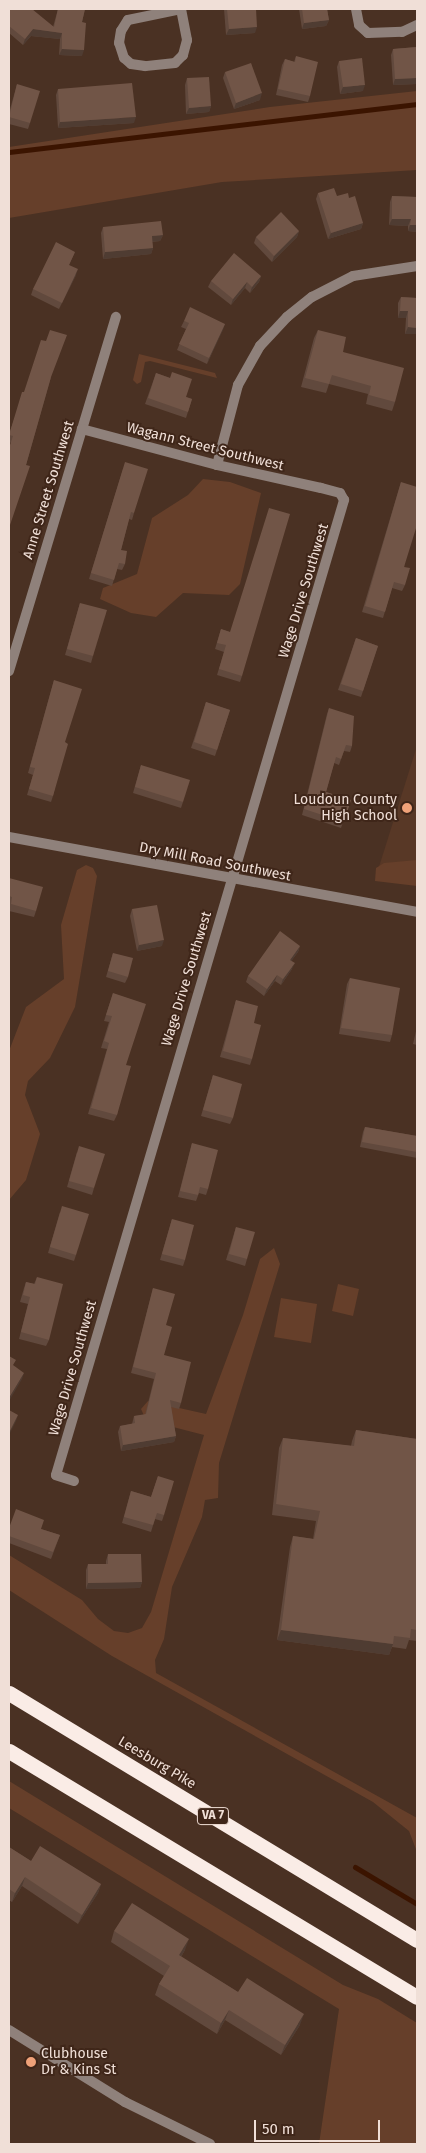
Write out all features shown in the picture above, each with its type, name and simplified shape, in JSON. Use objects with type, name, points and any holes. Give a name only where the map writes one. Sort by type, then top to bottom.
[{"type":"highway","name":"Leesburg Pike","points":[[9,1693],[417,1940]]},
{"type":"highway","points":[[9,1750],[417,1997]]},
{"type":"street","points":[[181,9],[187,40],[183,54],[175,63],[145,66],[131,64],[124,58],[119,43],[121,31],[128,20],[181,9]]},
{"type":"street","points":[[356,9],[359,25],[368,33],[402,32],[417,25]]},
{"type":"street","points":[[217,465],[238,385],[260,346],[287,317],[312,297],[353,276],[417,266]]},
{"type":"street","name":"Anne Street Southwest","points":[[9,671],[116,316]]},
{"type":"street","name":"Wagann Street Southwest","points":[[82,429],[217,465],[322,488]]},
{"type":"street","name":"Wage Drive Southwest","points":[[74,1481],[56,1475],[231,879],[343,509],[340,493],[322,488]]},
{"type":"street","name":"Dry Mill Road Southwest","points":[[9,837],[417,912]]},
{"type":"street","points":[[9,2030],[125,2102],[210,2144]]},
{"type":"shaded area","points":[[417,91],[417,170],[222,182],[9,218],[9,147],[270,107]]},
{"type":"shaded area","points":[[139,354],[215,373],[217,378],[150,361],[145,362],[141,382],[137,384],[133,380]]},
{"type":"shaded area","points":[[203,479],[230,482],[261,493],[240,584],[229,595],[183,593],[156,617],[131,613],[100,599],[103,588],[137,574],[152,518],[188,495]]},
{"type":"shaded area","name":"Loudoun County High School","points":[[417,746],[417,875],[378,870]]},
{"type":"shaded area","points":[[417,860],[417,886],[375,881],[376,868],[384,863]]},
{"type":"shaded area","points":[[86,865],[93,868],[97,876],[75,1007],[50,1058],[28,1081],[25,1095],[40,1134],[26,1180],[9,1200],[9,1051],[26,1007],[64,979],[61,925],[77,870]]},
{"type":"shaded area","points":[[274,1248],[280,1264],[219,1463],[218,1498],[205,1500],[202,1517],[172,1587],[164,1639],[155,1660],[156,1673],[417,1818],[417,1852],[409,1831],[373,1802],[112,1656],[9,1590],[9,1555],[82,1600],[98,1619],[114,1631],[128,1633],[142,1628],[151,1612],[204,1435],[146,1420],[141,1409],[148,1401],[206,1414],[243,1315],[260,1259]]},
{"type":"shaded area","points":[[338,1284],[359,1289],[353,1316],[332,1311]]},
{"type":"shaded area","points":[[281,1298],[317,1304],[311,1343],[274,1337]]},
{"type":"shaded area","points":[[9,1781],[343,1985],[378,1999],[417,2023],[417,2144],[319,2144],[339,2009],[9,1808]]},
{"type":"building","points":[[9,9],[32,9],[54,27],[58,9],[85,9],[82,22],[86,23],[84,50],[62,49],[62,33],[33,29],[25,39],[9,26]]},
{"type":"building","points":[[227,9],[256,9],[257,27],[229,29]]},
{"type":"building","points":[[302,9],[327,9],[329,20],[304,23]]},
{"type":"building","points":[[417,47],[417,78],[395,79],[393,49]]},
{"type":"building","points":[[296,56],[318,62],[310,96],[278,89],[285,59],[295,62]]},
{"type":"building","points":[[362,58],[365,85],[343,87],[339,61]]},
{"type":"building","points":[[251,63],[262,93],[236,103],[225,72]]},
{"type":"building","points":[[209,77],[211,106],[189,108],[187,78]]},
{"type":"building","points":[[132,83],[136,117],[60,122],[58,89]]},
{"type":"building","points":[[17,84],[40,91],[30,123],[9,117]]},
{"type":"building","points":[[334,188],[337,196],[348,193],[349,198],[355,196],[363,223],[331,233],[318,193]]},
{"type":"building","points":[[392,196],[417,197],[417,225],[410,225],[411,219],[392,219]]},
{"type":"building","points":[[281,212],[299,231],[274,256],[256,237]]},
{"type":"building","points":[[161,221],[163,235],[152,236],[153,248],[105,252],[103,227]]},
{"type":"building","points":[[56,242],[75,252],[69,265],[78,269],[62,303],[33,289]]},
{"type":"building","points":[[234,253],[261,276],[252,287],[247,282],[233,299],[211,281]]},
{"type":"building","points":[[401,297],[417,298],[417,328],[408,327],[408,311],[400,311]]},
{"type":"building","points":[[190,307],[225,324],[209,358],[179,344],[189,323],[184,321]]},
{"type":"building","points":[[50,330],[67,335],[51,377],[26,465],[30,466],[9,528],[9,448],[13,436],[9,435],[41,340],[46,341]]},
{"type":"building","points":[[318,330],[346,337],[343,352],[404,368],[395,402],[369,395],[371,386],[332,375],[329,384],[305,378]]},
{"type":"building","points":[[172,372],[192,379],[186,397],[192,399],[188,412],[148,398],[156,373],[170,378]]},
{"type":"building","points":[[125,462],[148,469],[134,513],[131,512],[121,550],[127,551],[125,564],[119,563],[114,580],[91,573]]},
{"type":"building","points":[[401,482],[417,487],[417,525],[404,567],[410,568],[405,585],[394,582],[385,612],[365,606]]},
{"type":"building","points":[[269,508],[290,514],[242,676],[219,669],[226,645],[217,643],[221,629],[230,632]]},
{"type":"building","points":[[80,603],[107,610],[93,656],[67,649]]},
{"type":"building","points":[[356,638],[378,646],[363,691],[341,684]]},
{"type":"building","points":[[54,680],[82,689],[65,742],[68,744],[53,796],[29,789],[35,768],[30,767]]},
{"type":"building","points":[[206,702],[230,710],[217,750],[194,742]]},
{"type":"building","points":[[329,708],[354,716],[352,746],[346,745],[341,759],[336,757],[326,792],[351,800],[344,822],[304,809]]},
{"type":"building","points":[[141,765],[190,780],[183,802],[135,787]]},
{"type":"building","points":[[9,878],[43,887],[36,911],[11,904],[12,897],[9,896]]},
{"type":"building","points":[[157,905],[164,940],[139,945],[132,909]]},
{"type":"building","points":[[280,931],[300,946],[290,960],[295,963],[283,979],[277,975],[267,989],[248,976]]},
{"type":"building","points":[[113,953],[133,958],[128,977],[108,971]]},
{"type":"building","points":[[350,978],[400,988],[392,1035],[341,1028]]},
{"type":"building","points":[[113,993],[146,1004],[126,1065],[131,1066],[117,1115],[91,1108],[109,1043],[104,1041],[112,1016],[106,1015]]},
{"type":"building","points":[[236,1000],[258,1006],[254,1023],[261,1025],[252,1059],[223,1051]]},
{"type":"building","points":[[213,1075],[242,1084],[233,1118],[203,1110]]},
{"type":"building","points":[[365,1127],[417,1136],[417,1152],[362,1142]]},
{"type":"building","points":[[192,1143],[218,1150],[208,1189],[200,1187],[198,1195],[180,1191]]},
{"type":"building","points":[[79,1146],[105,1154],[94,1188],[69,1181]]},
{"type":"building","points":[[62,1206],[89,1214],[76,1255],[50,1247]]},
{"type":"building","points":[[172,1219],[194,1225],[185,1260],[162,1254]]},
{"type":"building","points":[[236,1227],[255,1232],[247,1259],[229,1254]]},
{"type":"building","points":[[37,1277],[63,1284],[49,1340],[21,1332],[30,1297],[23,1295],[26,1282],[35,1284]]},
{"type":"building","points":[[153,1288],[175,1294],[166,1325],[172,1327],[164,1355],[191,1362],[181,1403],[170,1400],[176,1436],[123,1445],[120,1426],[135,1423],[134,1416],[146,1414],[156,1373],[133,1367]]},
{"type":"building","points":[[9,1356],[16,1360],[13,1365],[24,1373],[9,1398]]},
{"type":"building","points":[[9,1410],[18,1415],[9,1433]]},
{"type":"building","points":[[356,1430],[417,1439],[417,1630],[411,1629],[410,1638],[394,1636],[393,1644],[281,1630],[293,1536],[314,1539],[320,1511],[276,1504],[283,1438],[354,1446]]},
{"type":"building","points":[[158,1476],[174,1481],[164,1515],[157,1513],[153,1525],[124,1517],[131,1491],[151,1497]]},
{"type":"building","points":[[16,1509],[44,1520],[41,1529],[60,1535],[53,1552],[9,1536],[9,1528]]},
{"type":"building","points":[[108,1554],[141,1554],[142,1582],[88,1583],[88,1564],[108,1564]]},
{"type":"building","points":[[40,1846],[101,1884],[82,1915],[25,1877],[15,1893],[9,1889],[9,1847],[31,1861]]},
{"type":"building","points":[[132,1903],[189,1939],[179,1955],[238,1992],[247,1978],[304,2014],[285,2045],[229,2010],[221,2023],[159,1984],[170,1966],[114,1931]]},
{"type":"waterway","points":[[9,152],[417,104]]},
{"type":"waterway","points":[[355,1867],[417,1904]]},
{"type":"place","name":"Loudoun County High School","points":[[407,808]]},
{"type":"place","name":"Clubhouse Dr & Kins St","points":[[31,2062]]}]
